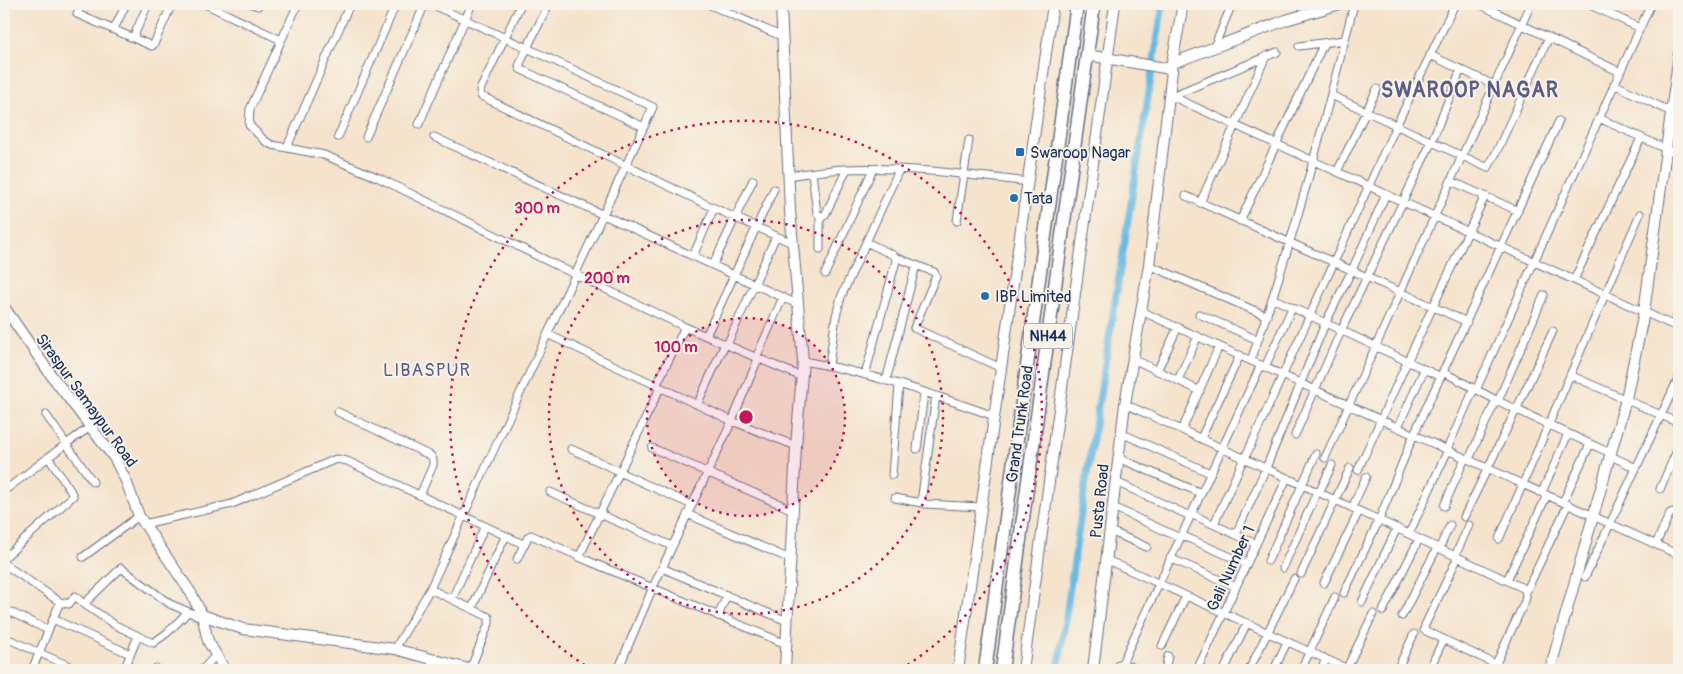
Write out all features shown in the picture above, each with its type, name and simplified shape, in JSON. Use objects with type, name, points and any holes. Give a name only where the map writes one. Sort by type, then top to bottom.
[{"type":"highway","name":"Grand Trunk Road","points":[[985,669],[1077,4]]},
{"type":"highway","name":"Grand Trunk Road","points":[[1002,669],[1094,4]]},
{"type":"street","points":[[82,4],[77,14],[153,45],[172,4]]},
{"type":"street","points":[[114,29],[126,4]]},
{"type":"street","points":[[133,38],[148,4]]},
{"type":"street","points":[[205,4],[281,40]]},
{"type":"street","points":[[298,4],[251,105],[249,124],[268,143],[324,155],[379,178],[685,327],[802,377]]},
{"type":"street","points":[[287,147],[350,4]]},
{"type":"street","points":[[338,137],[396,4]]},
{"type":"street","points":[[366,137],[425,4]]},
{"type":"street","points":[[394,649],[430,589],[574,274],[653,107],[431,4]]},
{"type":"street","points":[[419,124],[472,4]]},
{"type":"street","points":[[521,4],[479,95],[735,218],[792,243]]},
{"type":"street","points":[[549,4],[527,48],[519,67],[520,69],[644,126]]},
{"type":"street","points":[[708,4],[782,37]]},
{"type":"street","points":[[781,4],[792,243],[803,361],[796,446],[785,670]]},
{"type":"street","points":[[958,670],[1053,4]]},
{"type":"street","points":[[1023,670],[1115,4]]},
{"type":"street","name":"Pusta Road","points":[[1093,670],[1125,404],[1149,265],[1170,95],[1169,67],[1183,4]]},
{"type":"street","points":[[1214,47],[1232,4]]},
{"type":"street","points":[[1087,55],[1169,67],[1214,47],[1286,20],[1340,4]]},
{"type":"street","points":[[1251,360],[1267,316],[1289,244],[1331,95],[1354,4]]},
{"type":"street","points":[[1214,524],[1368,186],[1455,4]]},
{"type":"street","points":[[1479,4],[1620,72]]},
{"type":"street","points":[[1325,458],[1531,4]]},
{"type":"street","points":[[1588,4],[1640,28]]},
{"type":"street","points":[[1409,534],[1651,4]]},
{"type":"street","points":[[1331,95],[1431,143],[1489,168],[1549,37]]},
{"type":"street","points":[[1299,46],[1345,40]]},
{"type":"street","points":[[1240,221],[1324,43]]},
{"type":"street","points":[[1170,95],[1277,52]]},
{"type":"street","points":[[1550,670],[1626,399],[1644,312],[1679,54]]},
{"type":"street","points":[[1430,55],[1494,85]]},
{"type":"street","points":[[1200,203],[1266,56]]},
{"type":"street","points":[[1295,435],[1341,331],[1431,143],[1461,69]]},
{"type":"street","points":[[1614,84],[1671,112]]},
{"type":"street","points":[[1337,172],[1377,89]]},
{"type":"street","points":[[1170,95],[1676,327],[1679,312]]},
{"type":"street","points":[[1599,118],[1679,155]]},
{"type":"street","points":[[1344,594],[1379,520],[1414,434],[1559,121]]},
{"type":"street","points":[[434,137],[797,304]]},
{"type":"street","points":[[1574,280],[1641,138]]},
{"type":"street","points":[[957,221],[969,140]]},
{"type":"street","points":[[788,176],[847,169],[874,169],[964,174],[1029,182]]},
{"type":"street","points":[[820,217],[823,217],[825,214],[847,169]]},
{"type":"street","points":[[825,274],[874,169]]},
{"type":"street","points":[[829,365],[836,316],[841,297],[899,170]]},
{"type":"street","points":[[812,173],[817,213],[820,217],[820,249]]},
{"type":"street","points":[[713,265],[753,180]]},
{"type":"street","points":[[1451,181],[1518,211]]},
{"type":"street","points":[[706,336],[774,189]]},
{"type":"street","points":[[1236,534],[1266,468],[1325,324],[1352,270],[1386,194]]},
{"type":"street","points":[[1186,196],[1289,244],[1335,262],[1467,322]]},
{"type":"street","points":[[1358,470],[1485,196]]},
{"type":"street","points":[[693,256],[714,208]]},
{"type":"street","points":[[1499,539],[1640,214]]},
{"type":"street","points":[[697,405],[776,236]]},
{"type":"street","points":[[866,242],[896,257],[934,272],[936,276],[914,328],[1001,368]]},
{"type":"street","points":[[865,375],[896,264],[896,257]]},
{"type":"street","points":[[886,381],[916,265]]},
{"type":"street","points":[[1149,265],[1267,316]]},
{"type":"street","points":[[1444,506],[1497,401],[1544,296]]},
{"type":"street","points":[[618,670],[672,546],[732,421],[783,298]]},
{"type":"street","points":[[1272,298],[1424,370],[1442,375],[1475,389],[1636,468]]},
{"type":"street","name":"Siraspur Samaypur Road","points":[[4,307],[122,472],[141,520],[191,594],[203,617],[208,641],[225,670]]},
{"type":"street","points":[[1116,670],[1119,664],[1122,663],[1210,473],[1292,308]]},
{"type":"street","points":[[1141,311],[1679,555]]},
{"type":"street","points":[[1199,314],[1258,340]]},
{"type":"street","points":[[578,556],[685,327]]},
{"type":"street","points":[[1157,371],[1178,327]]},
{"type":"street","points":[[1464,517],[1553,331]]},
{"type":"street","points":[[547,334],[732,421],[796,446]]},
{"type":"street","points":[[1178,380],[1198,336]]},
{"type":"street","points":[[1182,430],[1219,346]]},
{"type":"street","points":[[1201,438],[1240,355]]},
{"type":"street","points":[[1133,359],[1200,391]]},
{"type":"street","points":[[803,361],[829,365],[899,384],[994,416]]},
{"type":"street","points":[[1398,427],[1424,370]]},
{"type":"street","points":[[1570,375],[1679,423]]},
{"type":"street","points":[[1585,577],[1679,377]]},
{"type":"street","points":[[892,475],[899,384]]},
{"type":"street","points":[[917,449],[924,393]]},
{"type":"street","points":[[922,503],[936,396]]},
{"type":"street","points":[[1125,404],[1397,528],[1522,587],[1526,592]]},
{"type":"street","points":[[338,412],[431,456],[433,465],[420,495]]},
{"type":"street","points":[[46,415],[93,482]]},
{"type":"street","points":[[4,491],[90,428]]},
{"type":"street","points":[[1121,433],[1210,473]]},
{"type":"street","points":[[1507,580],[1568,434]]},
{"type":"street","points":[[1495,668],[1590,444]]},
{"type":"street","points":[[1660,489],[1679,446]]},
{"type":"street","points":[[652,448],[793,510]]},
{"type":"street","points":[[571,450],[692,505]]},
{"type":"street","points":[[1268,561],[1316,454]]},
{"type":"street","points":[[4,558],[73,496],[48,457]]},
{"type":"street","points":[[1118,458],[1201,493]]},
{"type":"street","points":[[83,557],[141,520],[232,504],[336,459],[347,461],[521,544]]},
{"type":"street","points":[[1283,568],[1332,465]]},
{"type":"street","points":[[1301,574],[1350,468]]},
{"type":"street","name":"Gali Number 1","points":[[1197,670],[1287,478]]},
{"type":"street","points":[[1324,582],[1356,509],[1366,478]]},
{"type":"street","points":[[1116,482],[1256,544]]},
{"type":"street","points":[[550,492],[672,546]]},
{"type":"street","points":[[896,498],[922,503],[981,507]]},
{"type":"street","points":[[1113,507],[1247,564]]},
{"type":"street","points":[[1656,544],[1670,513],[1679,514]]},
{"type":"street","points":[[688,514],[790,559]]},
{"type":"street","points":[[1469,524],[1424,628],[1427,633],[1495,668],[1508,670]]},
{"type":"street","points":[[1402,616],[1450,525]]},
{"type":"street","points":[[452,599],[485,526]]},
{"type":"street","points":[[1362,602],[1397,528]]},
{"type":"street","points":[[1110,531],[1147,547]]},
{"type":"street","points":[[518,559],[530,535],[786,644]]},
{"type":"street","points":[[472,608],[505,537]]},
{"type":"street","points":[[1383,611],[1419,539]]},
{"type":"street","points":[[1170,558],[1236,587]]},
{"type":"street","points":[[1107,560],[1347,670],[1373,614]]},
{"type":"street","points":[[4,564],[60,602],[68,604],[75,596],[115,625],[153,643],[167,633],[188,612]]},
{"type":"street","points":[[84,604],[121,568],[170,604],[188,612],[243,629],[394,649],[471,670],[490,620],[487,615],[430,589]]},
{"type":"street","points":[[662,568],[787,621]]},
{"type":"street","points":[[1249,670],[1294,579]]},
{"type":"street","points":[[718,616],[727,595]]},
{"type":"street","points":[[1162,646],[1186,596]]},
{"type":"street","points":[[1301,670],[1335,597]]},
{"type":"street","points":[[32,670],[60,602]]},
{"type":"street","points":[[4,609],[48,630]]},
{"type":"street","points":[[52,619],[130,654]]},
{"type":"street","points":[[1224,670],[1247,623]]},
{"type":"street","points":[[1397,670],[1414,634]]},
{"type":"street","points":[[124,670],[138,636]]},
{"type":"street","points":[[4,637],[78,670]]},
{"type":"street","points":[[1429,670],[1443,640]]},
{"type":"street","points":[[1274,670],[1287,642]]},
{"type":"street","points":[[202,670],[216,655]]},
{"type":"street","points":[[1165,670],[1168,656]]},
{"type":"street","points":[[1321,670],[1326,660]]},
{"type":"street","points":[[1122,663],[1139,670]]},
{"type":"waterway","points":[[1058,670],[1083,500],[1163,4]]},
{"type":"place","name":"Swaroop Nagar","points":[[1020,152]]},
{"type":"place","name":"Tata","points":[[1014,198]]},
{"type":"place","name":"IBP Limited","points":[[985,296]]},
{"type":"district","name":"SWAROOP NAGAR","points":[[1470,90]]},
{"type":"district","name":"LIBASPUR","points":[[427,370]]}]
